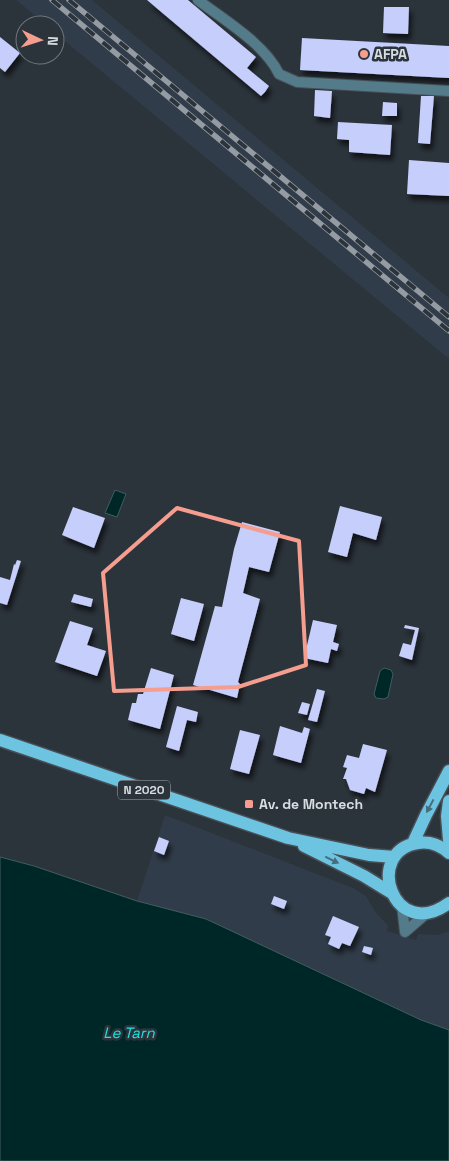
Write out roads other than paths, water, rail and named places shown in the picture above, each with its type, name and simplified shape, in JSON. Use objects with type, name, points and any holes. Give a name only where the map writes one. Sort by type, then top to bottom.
[{"type":"main road","name":"N 2020","points":[[0,740],[288,838]]},
{"type":"main road","points":[[413,843],[449,770]]},
{"type":"main road","points":[[449,802],[447,816],[449,840]]},
{"type":"main road","points":[[288,838],[369,855],[394,857]]},
{"type":"main road","points":[[288,838],[364,876],[390,892]]},
{"type":"main road","points":[[446,908],[417,914],[396,902],[390,892],[388,880],[389,868],[394,857],[403,848],[413,843],[434,843],[449,853]]},
{"type":"street","points":[[198,0],[262,50],[273,62],[279,74],[297,82],[449,90]]},
{"type":"street","points":[[402,906],[405,932],[427,913]]},
{"type":"water","points":[[115,490],[126,494],[117,517],[105,513]]},
{"type":"water","points":[[384,668],[391,670],[393,674],[388,697],[384,699],[376,698],[374,694],[380,671]]},
{"type":"water","name":"Le Tarn","points":[[0,857],[34,866],[137,901],[206,919],[421,1020],[449,1030],[449,1161],[0,1161]]},
{"type":"railway","points":[[52,0],[449,331]]},
{"type":"railway","points":[[69,0],[449,317]]},
{"type":"place","name":"AFPA","points":[[364,54]]},
{"type":"place","name":"Av. de Montech","points":[[249,804]]}]
